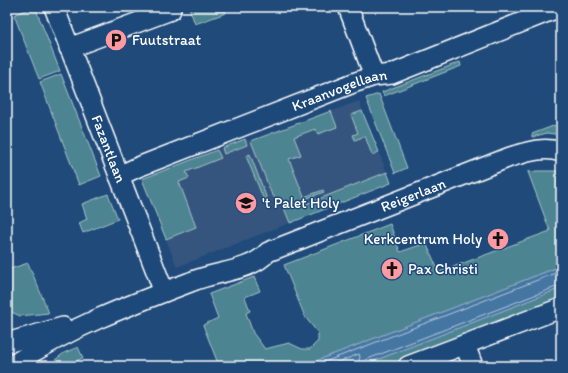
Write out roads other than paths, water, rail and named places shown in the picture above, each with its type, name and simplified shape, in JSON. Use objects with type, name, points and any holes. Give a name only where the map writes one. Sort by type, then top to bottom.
[{"type":"street","name":"Fazantlaan","points":[[54,7],[164,292]]},
{"type":"street","points":[[348,7],[374,76]]},
{"type":"street","name":"Kraanvogellaan","points":[[119,176],[138,167],[374,76],[392,74],[560,7]]},
{"type":"street","points":[[70,48],[171,10]]},
{"type":"street","name":"Reigerlaan","points":[[16,364],[33,351],[98,318],[210,274],[233,259],[257,250],[268,252],[510,157],[537,149],[555,150],[561,152]]},
{"type":"street","points":[[408,366],[561,308]]},
{"type":"street","name":"Reigerlaan","points":[[8,340],[98,318]]},
{"type":"street","points":[[8,340],[14,350],[16,364]]},
{"type":"street","points":[[465,345],[473,366]]},
{"type":"water","points":[[561,266],[561,288],[361,366],[303,366]]},
{"type":"place","name":"Fuutstraat","points":[[116,40]]},
{"type":"place","name":"'t Palet Holy","points":[[246,203]]},
{"type":"place","name":"Kerkcentrum Holy","points":[[498,239]]},
{"type":"place","name":"Pax Christi","points":[[392,269]]}]
